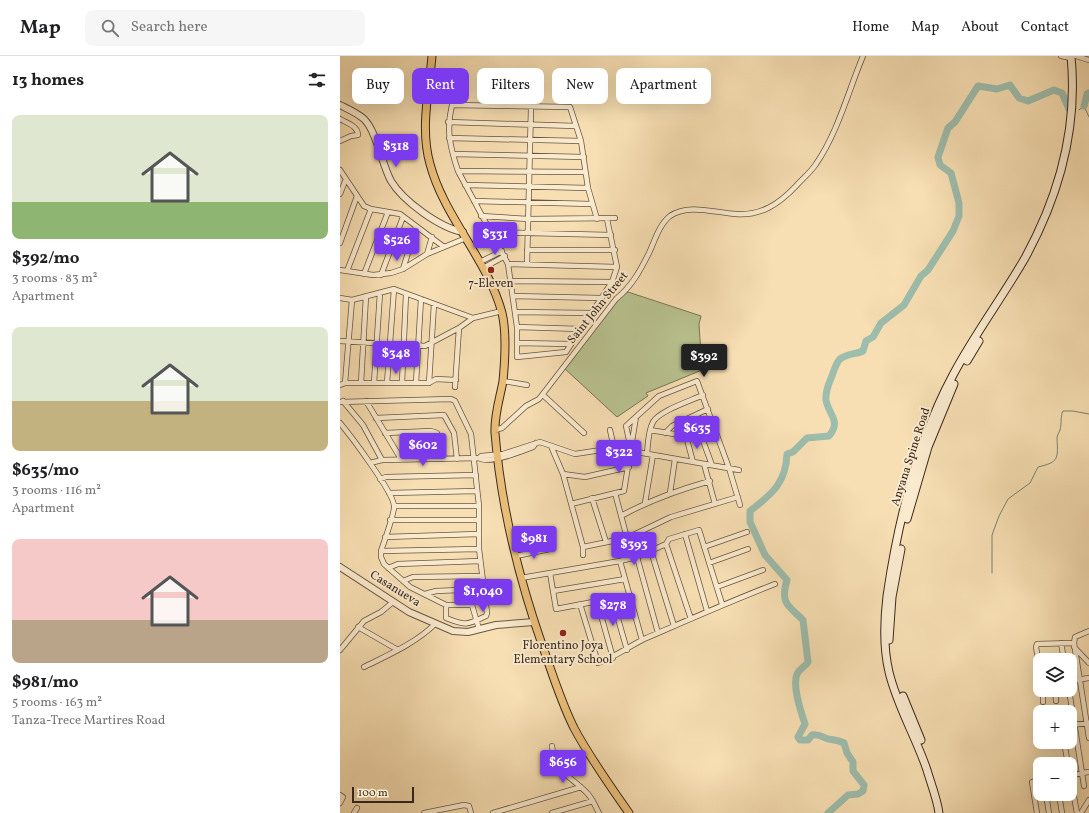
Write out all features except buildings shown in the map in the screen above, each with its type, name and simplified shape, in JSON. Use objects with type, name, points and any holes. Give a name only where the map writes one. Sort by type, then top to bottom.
[{"type":"main road","points":[[432,56],[425,122],[426,147],[430,165],[438,188],[482,265],[502,311],[505,327],[503,381],[495,430],[498,456],[516,556],[534,622],[564,707],[575,730],[629,813]]},
{"type":"main road","name":"Anyana Spine Road","points":[[939,813],[922,756],[895,691],[887,661],[885,623],[894,557],[915,471],[943,397],[967,350],[1024,260],[1048,209],[1063,164],[1071,116],[1074,56]]},
{"type":"main road","name":"Anyana Spine Road","points":[[943,813],[935,781],[914,722],[899,688],[891,659],[890,624],[899,557],[920,472],[947,399],[971,354],[1031,256],[1042,234],[1061,187],[1069,153],[1077,97],[1074,56]]},
{"type":"street","name":"Saint John Street","points":[[495,430],[502,428],[522,410],[543,395],[616,299],[628,289],[633,282],[657,234],[670,216],[677,213],[704,210],[747,215],[766,210],[782,200],[816,165],[831,138],[863,56]]},
{"type":"street","points":[[1061,56],[1074,56],[1089,60]]},
{"type":"street","points":[[340,105],[365,120],[381,152],[391,181],[402,194],[418,208],[450,229],[464,235]]},
{"type":"street","points":[[597,219],[591,204],[581,141],[570,107],[531,108],[452,105],[448,122],[452,154],[465,186],[505,256],[508,264],[517,328],[517,357],[566,352],[592,313],[600,298],[612,282],[617,266],[615,250],[607,219]]},
{"type":"street","points":[[527,264],[531,108]]},
{"type":"street","points":[[340,119],[353,126],[358,132],[358,135],[350,136],[340,141]]},
{"type":"street","points":[[448,122],[576,126]]},
{"type":"street","points":[[449,138],[581,141]]},
{"type":"street","points":[[452,154],[530,155],[584,158]]},
{"type":"street","points":[[340,170],[364,206],[371,209],[398,213],[444,246]]},
{"type":"street","points":[[458,171],[585,172]]},
{"type":"street","points":[[340,194],[346,179]]},
{"type":"street","points":[[465,186],[588,188]]},
{"type":"street","points":[[340,243],[357,196]]},
{"type":"street","points":[[474,201],[591,204]]},
{"type":"street","points":[[347,271],[371,209]]},
{"type":"street","points":[[364,274],[388,212]]},
{"type":"street","points":[[481,216],[528,218],[615,218]]},
{"type":"street","points":[[381,275],[403,217]]},
{"type":"street","points":[[403,269],[416,227]]},
{"type":"street","points":[[490,232],[611,235]]},
{"type":"street","points":[[340,270],[381,275],[403,269],[427,254],[464,235]]},
{"type":"street","points":[[427,254],[432,237]]},
{"type":"street","points":[[527,250],[615,250]]},
{"type":"street","points":[[482,265],[502,251]]},
{"type":"street","points":[[482,265],[505,256]]},
{"type":"street","points":[[508,264],[617,266]]},
{"type":"street","points":[[511,281],[612,282]]},
{"type":"street","points":[[340,298],[352,300],[394,289],[473,318]]},
{"type":"street","points":[[387,383],[394,289]]},
{"type":"street","points":[[374,383],[380,293]]},
{"type":"street","points":[[402,383],[406,294]]},
{"type":"street","points":[[361,383],[366,296]]},
{"type":"street","points":[[513,296],[600,298]]},
{"type":"street","points":[[416,383],[421,299]]},
{"type":"street","points":[[345,383],[352,300]]},
{"type":"street","points":[[429,382],[434,304]]},
{"type":"street","points":[[340,341],[425,346],[460,328],[473,318],[502,311]]},
{"type":"street","points":[[515,312],[592,313]]},
{"type":"street","points":[[455,387],[460,328]]},
{"type":"street","points":[[517,328],[581,329]]},
{"type":"street","points":[[518,343],[571,344]]},
{"type":"street","points":[[340,386],[345,383],[416,383],[429,382],[436,379],[456,380]]},
{"type":"street","points":[[503,381],[527,385]]},
{"type":"street","points":[[632,444],[629,440],[626,426],[659,396],[697,381],[714,424],[740,505]]},
{"type":"street","points":[[543,395],[584,433]]},
{"type":"street","points":[[647,454],[650,430],[653,422],[659,416],[703,395]]},
{"type":"street","points":[[342,402],[453,400],[469,429],[476,458],[479,506],[478,549],[487,613],[486,616],[477,621],[462,625],[446,618],[446,604]]},
{"type":"street","points":[[366,401],[401,459]]},
{"type":"street","points":[[342,402],[363,425],[382,460]]},
{"type":"street","points":[[666,433],[672,426],[708,409]]},
{"type":"street","points":[[376,418],[444,415],[454,433],[457,459]]},
{"type":"street","points":[[571,504],[615,494],[624,490],[629,467],[636,417]]},
{"type":"street","points":[[340,423],[370,462],[390,494],[395,506],[381,551],[381,558],[388,568],[403,581],[425,594],[446,604],[472,606],[479,629]]},
{"type":"street","points":[[650,430],[686,436],[714,424]]},
{"type":"street","points":[[610,430],[614,448]]},
{"type":"street","points":[[699,430],[712,465]]},
{"type":"street","points":[[385,433],[437,432],[441,459]]},
{"type":"street","points":[[686,436],[693,462]]},
{"type":"street","points":[[370,462],[401,459],[476,458],[480,460],[521,452],[540,442],[578,455],[614,448],[739,470]]},
{"type":"street","points":[[551,446],[563,474],[583,547],[583,556]]},
{"type":"street","points":[[645,503],[653,455]]},
{"type":"street","points":[[670,493],[675,459]]},
{"type":"street","points":[[704,464],[710,481],[715,504]]},
{"type":"street","points":[[563,474],[585,477],[629,467]]},
{"type":"street","points":[[380,479],[386,477],[476,475]]},
{"type":"street","points":[[621,516],[645,503],[670,493],[710,481]]},
{"type":"street","points":[[390,494],[477,491]]},
{"type":"street","points":[[615,494],[627,538]]},
{"type":"street","points":[[583,547],[627,538],[671,517],[738,497]]},
{"type":"street","points":[[592,498],[606,542]]},
{"type":"street","points":[[395,506],[479,506]]},
{"type":"street","points":[[390,520],[479,520]]},
{"type":"street","points":[[522,579],[535,575],[637,557],[666,544],[669,539],[699,530],[722,604]]},
{"type":"street","points":[[704,547],[747,532]]},
{"type":"street","points":[[385,537],[478,534]]},
{"type":"street","points":[[684,534],[707,611]]},
{"type":"street","points":[[666,544],[691,619]]},
{"type":"street","points":[[381,551],[478,549]]},
{"type":"street","points":[[516,556],[550,549]]},
{"type":"street","points":[[709,564],[748,549]]},
{"type":"street","points":[[651,551],[674,626]]},
{"type":"street","points":[[637,557],[658,633]]},
{"type":"street","points":[[388,568],[398,564],[480,561]]},
{"type":"street","points":[[620,561],[642,640]]},
{"type":"street","name":"Casanueva","points":[[340,567],[394,602],[435,624],[461,633],[496,625],[534,622]]},
{"type":"street","points":[[717,587],[763,570]]},
{"type":"street","points":[[550,573],[556,609],[630,595]]},
{"type":"street","points":[[403,581],[413,577],[482,576]]},
{"type":"street","points":[[553,591],[625,579]]},
{"type":"street","points":[[580,604],[598,663],[613,658],[642,640],[722,604],[775,584]]},
{"type":"street","points":[[425,594],[436,591],[484,589]]},
{"type":"street","points":[[612,598],[627,650]]},
{"type":"street","points":[[597,601],[613,658]]},
{"type":"street","points":[[340,650],[364,621],[381,612],[394,602]]},
{"type":"street","points":[[364,667],[398,650],[427,632],[435,624]]},
{"type":"street","points":[[358,627],[398,650]]},
{"type":"street","points":[[1089,631],[1075,637],[1074,645],[1079,680],[1088,723],[1089,738]]},
{"type":"street","points":[[1061,643],[1063,653]]},
{"type":"street","points":[[1037,653],[1036,646],[1061,643],[1074,645],[1089,663]]},
{"type":"street","points":[[1079,680],[1089,678]]},
{"type":"street","points":[[1043,697],[1043,702]]},
{"type":"street","points":[[1056,697],[1056,701]]},
{"type":"street","points":[[1077,724],[1088,723]]},
{"type":"street","points":[[552,746],[555,758],[564,775],[581,787],[592,801],[598,813]]},
{"type":"street","points":[[1077,749],[1084,786]]},
{"type":"street","points":[[1077,774],[1089,772]]},
{"type":"street","points":[[493,813],[512,811],[581,787]]},
{"type":"street","points":[[340,795],[343,797],[340,803]]},
{"type":"street","points":[[1081,813],[1089,800]]},
{"type":"street","points":[[552,813],[592,801]]},
{"type":"street","points":[[1035,801],[1037,813]]},
{"type":"street","points":[[1047,801],[1049,813]]},
{"type":"street","points":[[1060,801],[1062,813]]},
{"type":"street","points":[[1075,801],[1077,813]]},
{"type":"street","points":[[424,813],[464,805],[470,806],[471,813]]},
{"type":"green space","points":[[628,292],[701,316],[699,324],[702,370],[646,393],[648,396],[617,417],[564,368],[616,300]]},
{"type":"waterway","points":[[828,813],[848,795],[858,794],[863,791],[864,785],[853,771],[853,762],[847,753],[844,743],[817,735],[812,735],[808,740],[800,740],[798,737],[805,724],[798,699],[796,679],[798,672],[808,662],[803,620],[790,607],[785,599],[784,594],[787,580],[765,555],[750,522],[750,511],[765,499],[781,480],[784,473],[787,454],[793,452],[807,438],[829,436],[833,431],[834,422],[827,405],[826,393],[837,362],[845,356],[863,351],[866,341],[873,337],[881,323],[904,305],[921,276],[928,270],[953,231],[959,216],[959,203],[951,173],[940,165],[938,157],[948,128],[955,122],[978,86],[997,89],[1010,85],[1019,98],[1028,101],[1054,90],[1062,93],[1069,109]]},
{"type":"waterway","points":[[1084,106],[1087,94],[1089,93]]},
{"type":"waterway","points":[[1079,110],[1084,106],[1089,117]]},
{"type":"waterway","points":[[992,573],[992,535],[999,516],[1008,499],[1030,483],[1038,467],[1050,463],[1056,458],[1057,437],[1060,430],[1063,411],[1089,414]]},
{"type":"place","name":"7-Eleven","points":[[491,270]]},
{"type":"place","name":"Florentino Joya Elementary School","points":[[563,633]]}]
